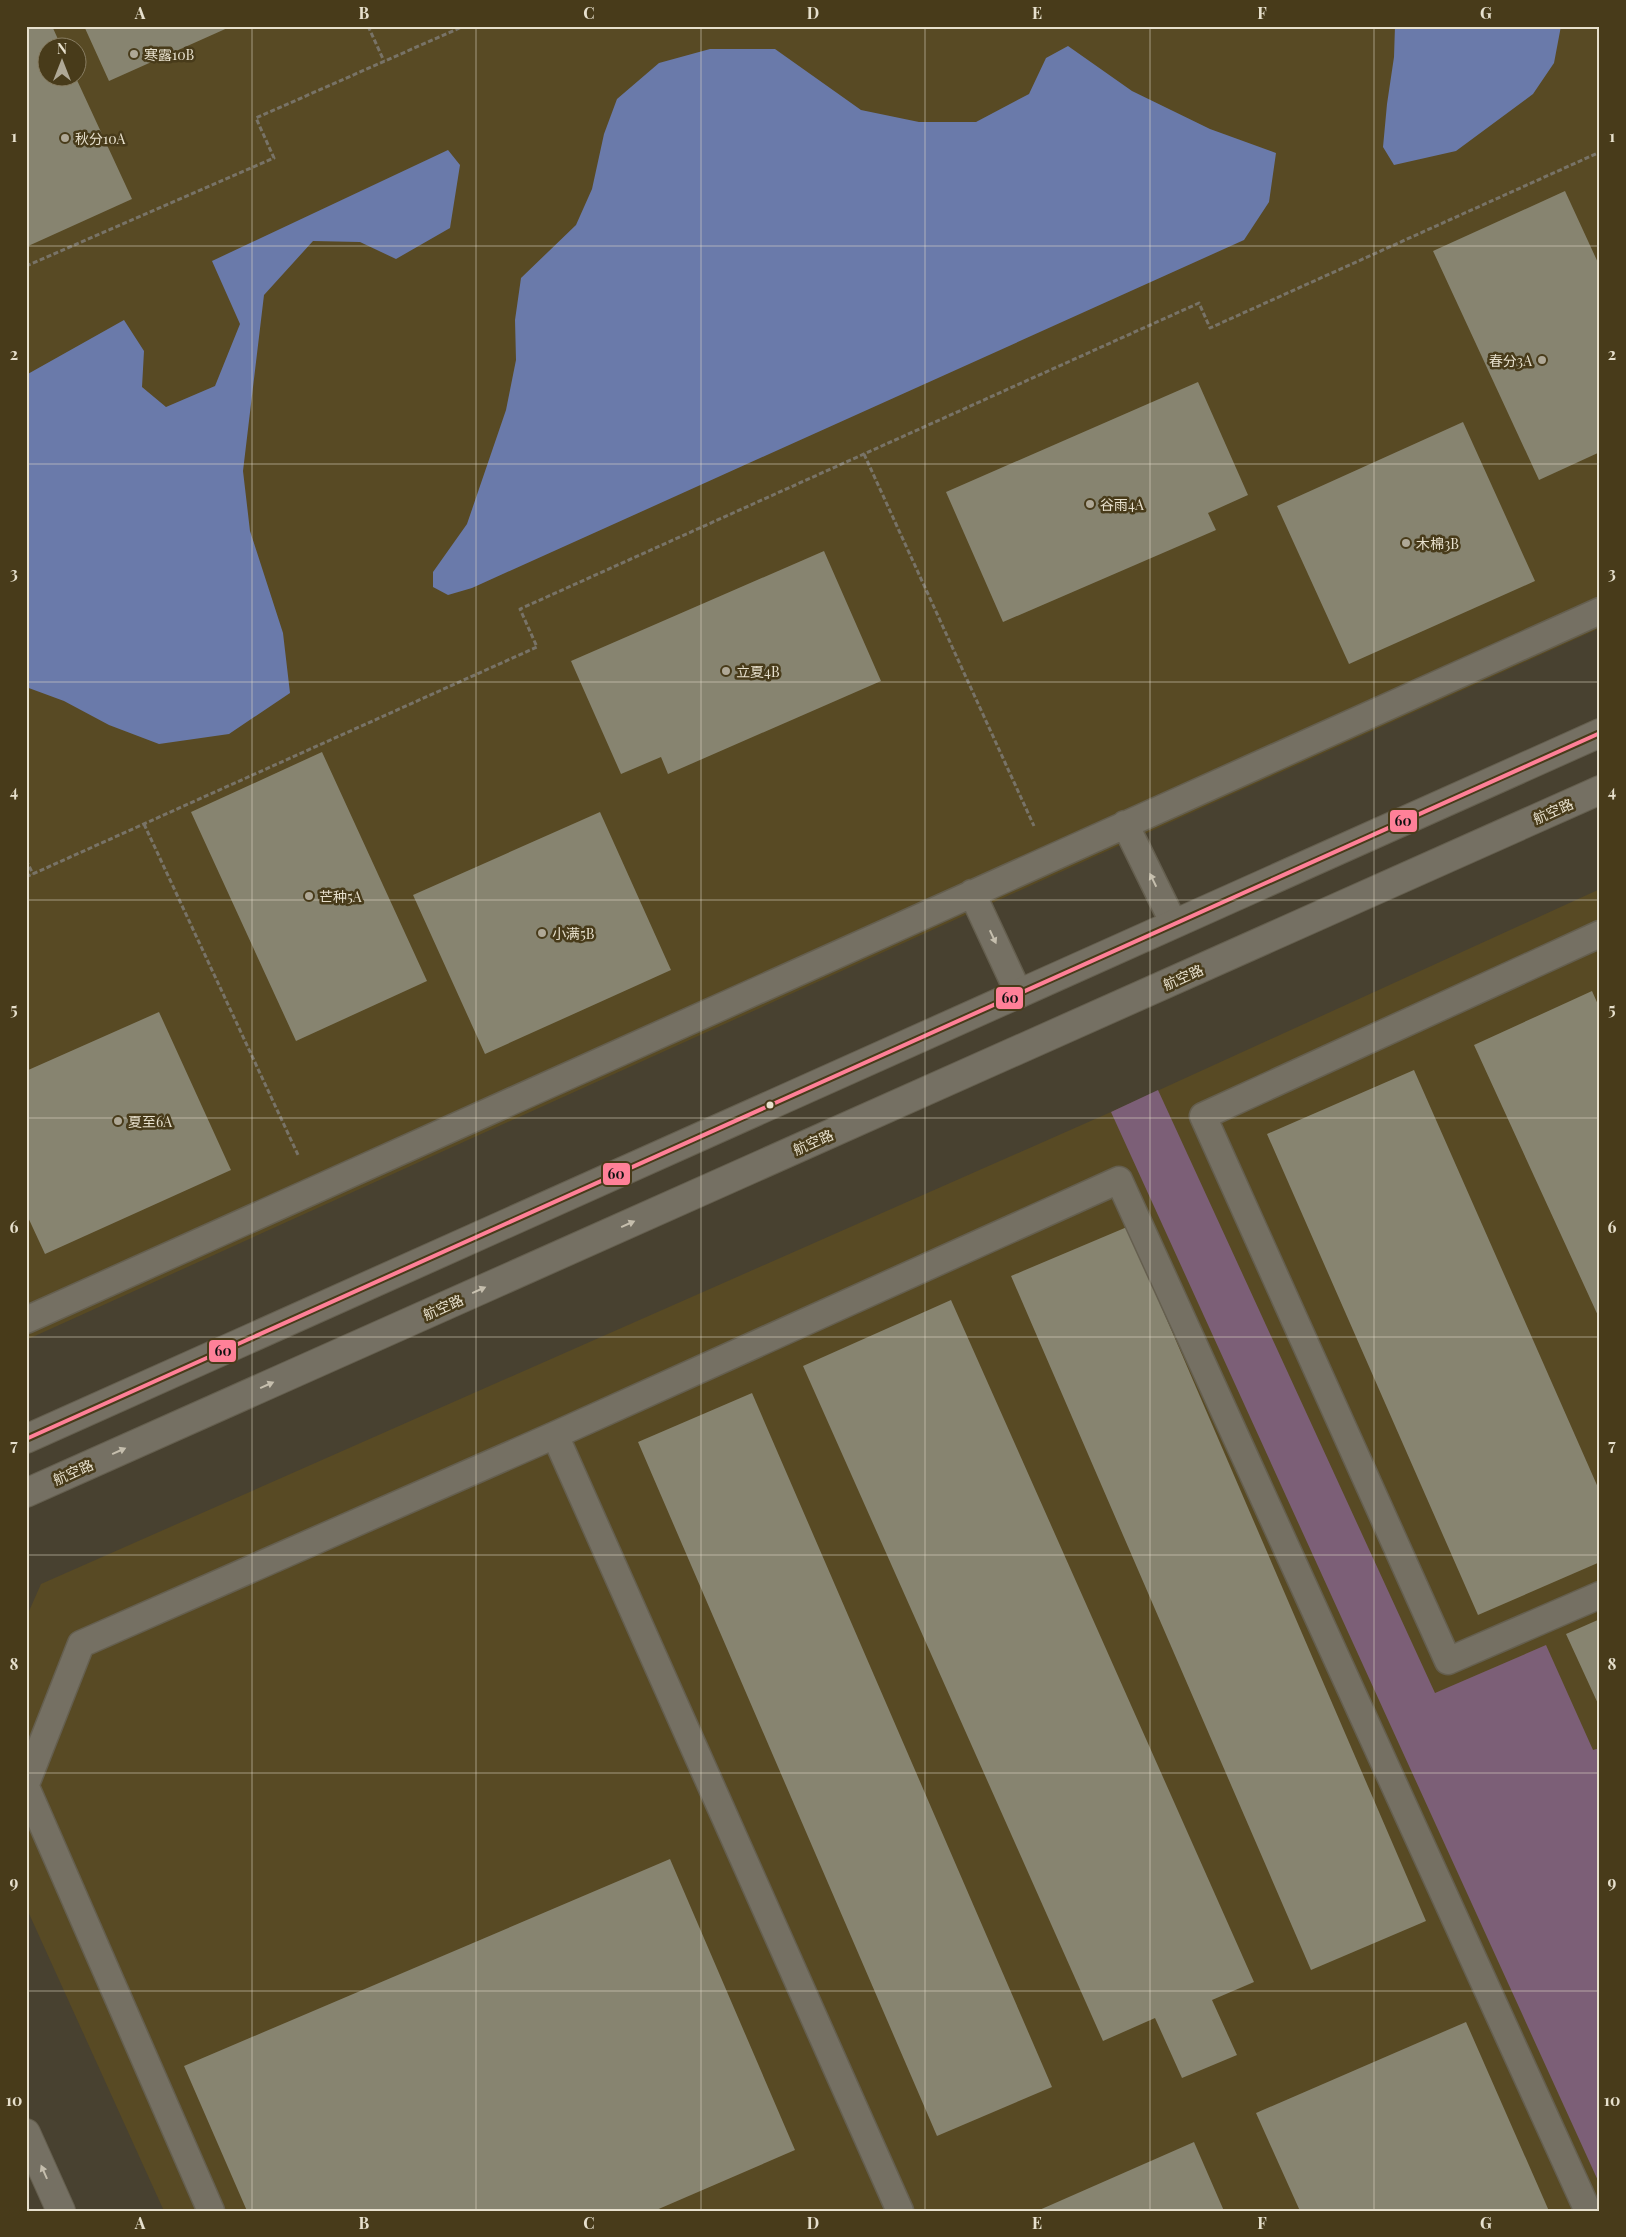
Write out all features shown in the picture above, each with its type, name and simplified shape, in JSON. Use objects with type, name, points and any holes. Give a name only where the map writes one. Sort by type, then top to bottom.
[{"type":"street","points":[[26,1439],[1600,733]]},
{"type":"street","name":"航空路","points":[[26,1493],[1600,790]]},
{"type":"street","points":[[26,2133],[61,2211]]},
{"type":"lane","points":[[26,1320],[1600,611]]},
{"type":"lane","points":[[1126,824],[1174,924]]},
{"type":"lane","points":[[972,893],[1019,994]]},
{"type":"lane","points":[[1600,934],[1203,1116],[1448,1661],[1600,1595]]},
{"type":"lane","points":[[211,2211],[26,1786],[81,1644],[555,1435],[1119,1180],[1588,2211]]},
{"type":"lane","points":[[555,1435],[900,2211]]},
{"type":"path","points":[[368,26],[384,61]]},
{"type":"path","points":[[26,266],[274,158],[256,118],[464,26]]},
{"type":"path","points":[[26,877],[537,646],[520,609],[1199,303],[1210,328],[1600,152]]},
{"type":"path","points":[[864,454],[1049,858]]},
{"type":"path","points":[[144,824],[314,1190]]},
{"type":"path","points":[[26,860],[32,874]]},
{"type":"shaded area","points":[[26,26],[1600,26],[1600,628],[26,1340]]},
{"type":"shaded area","points":[[1600,889],[1600,2211],[164,2211],[26,1907],[26,1618],[41,1584],[1111,1112]]},
{"type":"shaded area","points":[[1158,1090],[1435,1693],[1546,1645],[1593,1750],[1600,1748],[1600,2185],[1111,1112]]},
{"type":"water","points":[[1395,26],[1561,26],[1554,63],[1533,94],[1456,151],[1394,165],[1383,147],[1394,57]]},
{"type":"water","points":[[1068,46],[1132,91],[1210,129],[1276,153],[1269,202],[1244,240],[472,588],[448,595],[433,587],[433,572],[467,524],[506,410],[516,360],[515,320],[521,278],[576,225],[592,189],[604,134],[617,99],[659,63],[710,49],[775,49],[861,110],[919,122],[976,122],[1029,94],[1046,58]]},
{"type":"water","points":[[448,150],[460,165],[450,228],[396,259],[360,242],[313,241],[264,295],[243,471],[250,531],[283,633],[290,693],[229,734],[159,744],[109,725],[64,701],[26,687],[26,375],[124,320],[144,351],[142,387],[166,407],[215,386],[240,324],[212,261]]},
{"type":"building","name":"秋分10A","points":[[26,26],[52,26],[57,38],[38,38],[38,88],[81,88],[132,199],[26,247]]},
{"type":"building","name":"寒露10B","points":[[84,26],[232,26],[109,81]]},
{"type":"building","name":"春分3A","points":[[1565,191],[1600,267],[1600,452],[1539,480],[1433,251]]},
{"type":"building","name":"谷雨4A","points":[[1198,382],[1248,495],[1208,513],[1216,530],[1003,622],[946,492]]},
{"type":"building","name":"木棉3B","points":[[1463,422],[1535,581],[1349,664],[1277,506]]},
{"type":"building","name":"立夏4B","points":[[824,551],[881,681],[668,774],[661,757],[621,774],[571,661]]},
{"type":"building","name":"芒种5A","points":[[322,752],[427,981],[296,1041],[191,812]]},
{"type":"building","name":"小满5B","points":[[600,812],[671,970],[485,1054],[413,895]]},
{"type":"building","points":[[1592,991],[1600,1009],[1600,1320],[1474,1045]]},
{"type":"building","name":"夏至6A","points":[[159,1012],[231,1170],[45,1254],[26,1213],[26,1071]]},
{"type":"building","points":[[1414,1070],[1600,1492],[1600,1562],[1478,1615],[1267,1134]]},
{"type":"building","points":[[1127,1227],[1426,1921],[1311,1970],[1011,1276]]},
{"type":"building","points":[[951,1300],[1254,1982],[1212,2000],[1237,2055],[1182,2078],[1155,2018],[1103,2041],[803,1366]]},
{"type":"building","points":[[752,1393],[1052,2087],[937,2136],[638,1442]]},
{"type":"building","points":[[1600,1619],[1600,1708],[1566,1634]]},
{"type":"building","points":[[670,1859],[795,2150],[654,2211],[247,2211],[184,2066]]},
{"type":"building","points":[[1466,2022],[1549,2211],[1300,2211],[1256,2113]]},
{"type":"building","points":[[1194,2142],[1224,2211],[1037,2211]]},
{"type":"transit line","name":"60","points":[[26,1439],[1600,733]]},
{"type":"place","name":"寒露10B","points":[[134,54]]},
{"type":"place","name":"秋分10A","points":[[65,138]]},
{"type":"place","name":"春分3A","points":[[1542,360]]},
{"type":"place","name":"谷雨4A","points":[[1090,504]]},
{"type":"place","name":"木棉3B","points":[[1406,543]]},
{"type":"place","name":"立夏4B","points":[[726,671]]},
{"type":"place","name":"芒种5A","points":[[309,896]]},
{"type":"place","name":"小满5B","points":[[542,933]]},
{"type":"place","name":"夏至6A","points":[[118,1121]]}]
